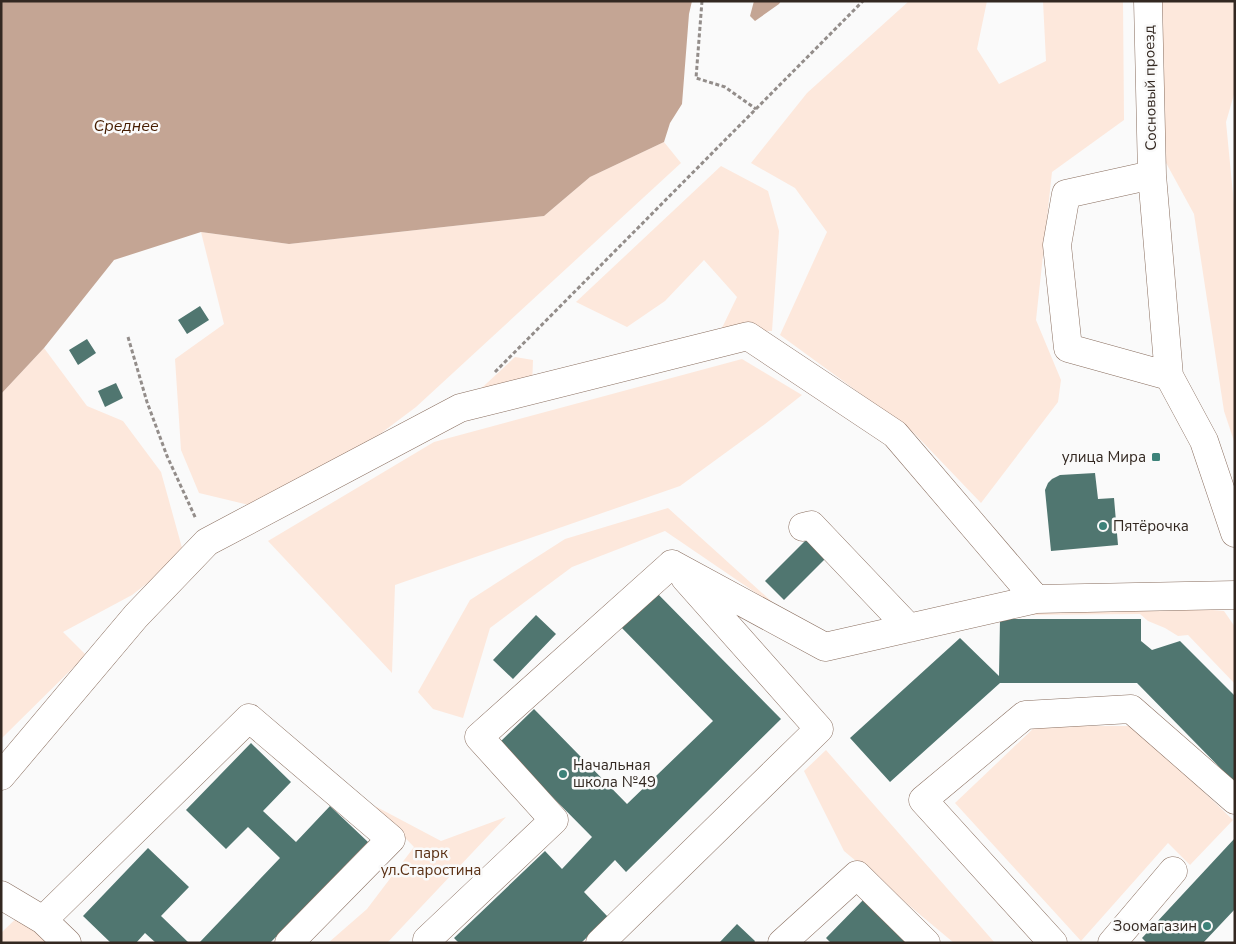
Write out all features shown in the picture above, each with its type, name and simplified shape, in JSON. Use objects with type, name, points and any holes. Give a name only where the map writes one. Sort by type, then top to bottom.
[{"type":"street","name":"Сосновый проезд","points":[[1148,1],[1152,175]]},
{"type":"street","points":[[1169,376],[1068,348],[1057,245],[1066,194],[1152,175],[1169,376],[1204,441],[1235,533]]},
{"type":"street","points":[[1,776],[136,616],[207,542],[460,408],[748,336],[895,434],[1036,598]]},
{"type":"street","points":[[803,528],[811,525],[909,628]]},
{"type":"street","points":[[672,564],[825,648],[1036,598],[1235,595]]},
{"type":"street","points":[[429,943],[427,940],[554,820],[479,737],[672,564]]},
{"type":"street","points":[[600,943],[819,729],[672,564]]},
{"type":"street","points":[[1053,943],[923,800],[1025,715],[1131,709],[1235,800]]},
{"type":"street","points":[[43,920],[249,718],[391,839],[289,943]]},
{"type":"street","points":[[1112,943],[1173,871]]},
{"type":"street","points":[[787,941],[857,875],[926,943]]},
{"type":"street","points":[[1,895],[43,920],[67,943]]},
{"type":"path","points":[[702,1],[696,78],[725,87],[756,109]]},
{"type":"path","points":[[494,373],[863,1]]},
{"type":"path","points":[[128,337],[146,402],[167,456],[207,542]]},
{"type":"green space","points":[[909,1],[987,1],[977,49],[999,84],[1046,61],[1043,1],[1123,1],[1124,120],[1052,172],[1036,320],[1061,380],[1058,402],[981,503],[913,432],[780,335],[827,232],[795,188],[751,163],[807,93]]},
{"type":"green space","points":[[1154,1],[1235,1],[1235,91],[1226,122],[1235,215],[1235,444],[1224,411],[1194,214],[1159,150]]},
{"type":"green space","points":[[664,142],[681,163],[416,407],[356,452],[249,505],[199,493],[181,450],[175,359],[224,324],[201,232],[289,244],[544,216],[590,177]]},
{"type":"green space","points":[[721,166],[768,191],[779,231],[772,331],[720,332],[737,297],[704,260],[665,301],[627,327],[576,302]]},
{"type":"green space","points":[[44,348],[87,406],[123,421],[161,472],[184,555],[132,595],[63,632],[86,655],[1,739],[1,394]]},
{"type":"green space","points":[[515,357],[533,360],[532,388],[460,408]]},
{"type":"green space","points":[[742,359],[802,395],[680,486],[395,585],[392,673],[268,541],[434,442]]},
{"type":"green space","points":[[668,508],[781,610],[665,531],[572,567],[490,628],[463,718],[433,709],[418,692],[470,600],[565,539]]},
{"type":"green space","points":[[1157,605],[1224,611],[1235,627],[1235,684],[1188,635],[1178,636],[1148,621],[1140,614],[1001,615]]},
{"type":"green space","points":[[1036,726],[1135,726],[1233,820],[1190,865],[1168,843],[1081,941],[955,803]]},
{"type":"green space","points":[[826,750],[995,943],[954,943],[844,851],[804,771]]},
{"type":"green space","name":"парк ул.Старостина","points":[[373,805],[441,841],[506,817],[387,943],[328,943],[367,909],[414,847]]},
{"type":"green space","points":[[25,910],[60,943],[1,943],[1,933]]},
{"type":"water","name":"Среднее","points":[[1,1],[692,1],[689,14],[682,104],[670,123],[664,142],[590,177],[544,216],[289,244],[201,232],[114,260],[44,348],[1,394]]},
{"type":"water","points":[[754,1],[781,1],[755,21],[750,16]]},
{"type":"building","points":[[200,306],[209,320],[187,334],[178,320]]},
{"type":"building","points":[[87,339],[96,353],[78,365],[69,350]]},
{"type":"building","points":[[116,383],[123,398],[105,407],[98,391]]},
{"type":"building","points":[[1095,473],[1098,499],[1114,498],[1118,545],[1051,551],[1045,490],[1048,483],[1060,475]]},
{"type":"building","points":[[808,538],[827,557],[784,600],[765,581]]},
{"type":"building","name":"Начальная школа №49","points":[[654,590],[781,719],[626,872],[615,860],[584,892],[608,917],[581,943],[459,943],[454,938],[545,851],[562,869],[592,837],[499,743],[534,709],[627,804],[713,721],[619,625]]},
{"type":"building","points":[[536,615],[556,634],[513,679],[493,660]]},
{"type":"building","points":[[1000,619],[1141,619],[1141,641],[1152,650],[1180,641],[1235,696],[1235,783],[1137,683],[1000,683],[890,782],[850,738],[960,638],[999,676]]},
{"type":"building","points":[[251,743],[291,782],[263,811],[296,842],[330,806],[368,842],[270,943],[199,943],[280,858],[248,827],[226,849],[186,810]]},
{"type":"building","points":[[1235,838],[1235,909],[1203,943],[1147,943],[1142,938]]},
{"type":"building","points":[[148,848],[189,887],[161,916],[189,943],[156,943],[145,933],[136,943],[111,943],[83,916]]},
{"type":"building","points":[[866,897],[913,943],[831,943],[826,938]]},
{"type":"building","points":[[737,924],[755,941],[754,943],[719,943]]},
{"type":"place","name":"улица Мира","points":[[1156,457]]},
{"type":"place","name":"Пятёрочка","points":[[1103,526]]},
{"type":"place","name":"Начальная школа №49","points":[[563,774]]},
{"type":"place","name":"Зоомагазин","points":[[1207,926]]}]
